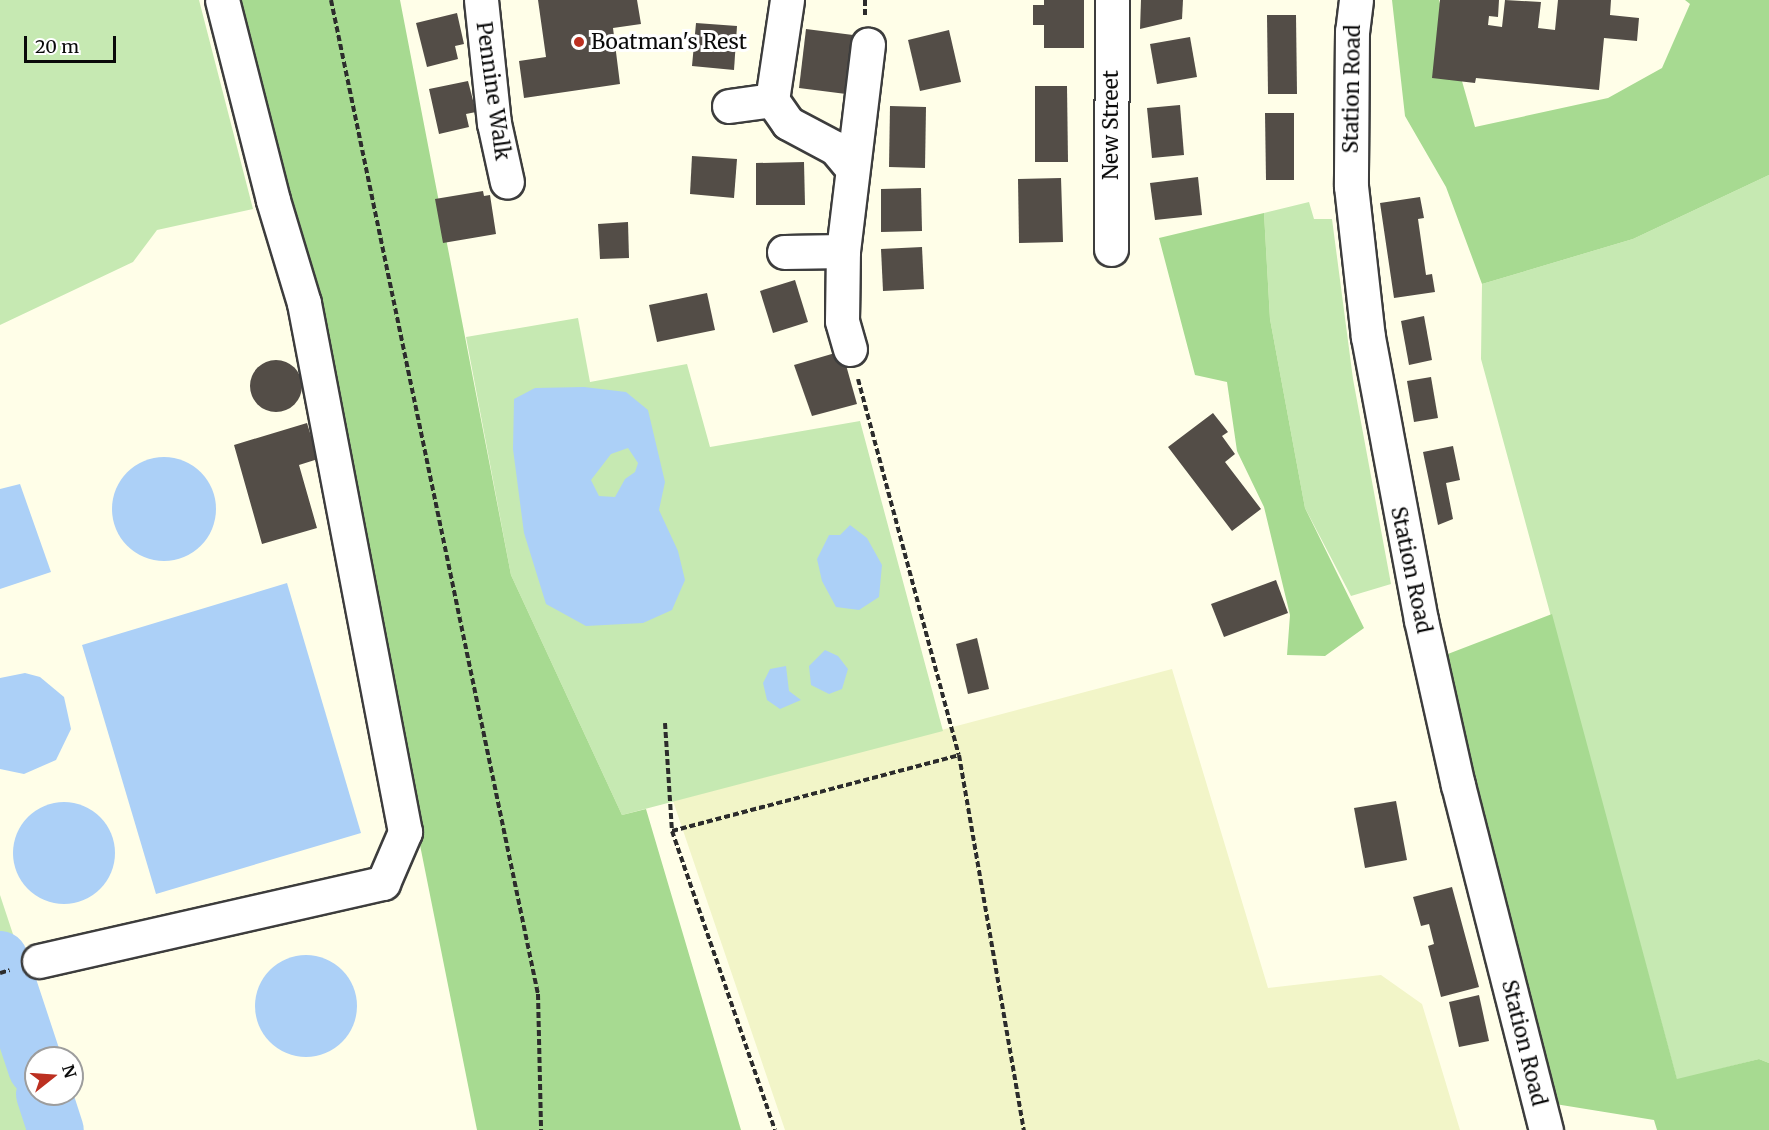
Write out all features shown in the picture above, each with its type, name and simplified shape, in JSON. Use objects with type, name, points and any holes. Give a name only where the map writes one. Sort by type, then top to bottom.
[{"type":"street","points":[[39,961],[383,883],[405,832],[304,303],[273,200],[222,0]]},
{"type":"street","name":"Pennine Walk","points":[[481,0],[494,123],[507,182]]},
{"type":"street","points":[[787,0],[772,100],[788,123],[835,148],[852,168]]},
{"type":"street","name":"New Street","points":[[1110,249],[1112,0]]},
{"type":"street","name":"Station Road","points":[[1356,0],[1352,30],[1351,186],[1368,337],[1428,653],[1546,1130]]},
{"type":"street","points":[[850,349],[842,321],[843,251],[868,45]]},
{"type":"street","points":[[729,106],[772,100]]},
{"type":"street","points":[[784,252],[843,251]]},
{"type":"path","points":[[331,0],[538,994],[541,1130]]},
{"type":"path","points":[[850,349],[959,755],[1024,1130]]},
{"type":"path","points":[[665,723],[672,831],[775,1130]]},
{"type":"path","points":[[672,831],[959,755]]},
{"type":"green space","points":[[0,0],[199,0],[253,209],[157,230],[133,262],[0,325]]},
{"type":"green space","points":[[239,0],[400,0],[511,575],[622,815],[646,809],[741,1130],[477,1130],[291,200]]},
{"type":"green space","points":[[1392,0],[1439,0],[1475,127],[1608,98],[1662,68],[1690,4],[1685,0],[1769,0],[1769,175],[1633,239],[1482,284],[1446,187],[1405,116]]},
{"type":"green space","points":[[1769,175],[1769,1063],[1759,1059],[1677,1080],[1481,359],[1482,284],[1633,239]]},
{"type":"green space","points":[[1309,202],[1314,219],[1332,219],[1353,379],[1391,584],[1351,596],[1305,508],[1270,319],[1264,213]]},
{"type":"green space","points":[[1264,213],[1270,319],[1305,508],[1364,628],[1325,656],[1287,655],[1290,615],[1264,507],[1237,451],[1227,382],[1195,375],[1159,238]]},
{"type":"green space","points":[[578,318],[590,382],[687,364],[710,447],[860,421],[943,731],[622,815],[511,575],[466,337]]},
{"type":"green space","points":[[1552,614],[1677,1079],[1759,1059],[1769,1063],[1769,1130],[1657,1130],[1654,1120],[1549,1103],[1440,657]]},
{"type":"green space","points":[[1172,669],[1268,988],[1381,975],[1422,1004],[1460,1130],[785,1130],[673,801]]},
{"type":"green space","points":[[0,895],[50,1046],[24,1046],[24,1106],[70,1106],[78,1130],[0,1130]]},
{"type":"water","points":[[584,387],[626,392],[648,410],[665,482],[659,510],[678,551],[685,580],[672,610],[643,623],[586,626],[546,604],[524,533],[513,449],[514,399],[535,388]],"holes":[[[628,448],[638,463],[635,472],[625,479],[615,497],[599,496],[591,480],[611,454]]]},
{"type":"water","points":[[164,457],[184,461],[201,472],[212,489],[216,509],[212,529],[201,546],[184,557],[164,561],[144,557],[127,546],[116,529],[112,509],[116,489],[127,472],[144,461]]},
{"type":"water","points":[[20,484],[51,572],[0,589],[0,489]]},
{"type":"water","points":[[850,525],[867,538],[882,565],[879,597],[859,610],[836,607],[822,581],[817,559],[829,535],[840,535]]},
{"type":"water","points":[[287,583],[361,833],[156,894],[82,645]]},
{"type":"water","points":[[825,650],[838,656],[848,669],[842,689],[829,694],[811,685],[809,666]]},
{"type":"water","points":[[786,666],[789,691],[801,700],[780,709],[767,700],[763,683],[770,669]]},
{"type":"water","points":[[25,673],[40,677],[64,697],[71,729],[56,760],[24,774],[0,769],[0,678]]},
{"type":"water","points":[[64,802],[84,806],[100,817],[111,833],[115,853],[111,873],[100,889],[84,900],[64,904],[44,900],[28,889],[17,873],[13,853],[17,833],[28,817],[44,806]]},
{"type":"water","points":[[306,955],[326,959],[342,970],[353,986],[357,1006],[353,1026],[342,1042],[326,1053],[306,1057],[286,1053],[270,1042],[259,1026],[255,1006],[259,986],[270,970],[286,959]]},
{"type":"building","name":"Boatman's Rest","points":[[538,0],[637,0],[641,24],[613,28],[620,84],[524,98],[519,61],[546,57]]},
{"type":"building","points":[[1044,0],[1084,0],[1084,48],[1044,48],[1044,25],[1033,25],[1033,5],[1044,5]]},
{"type":"building","points":[[1141,0],[1183,0],[1182,19],[1140,29]]},
{"type":"building","points":[[1440,0],[1499,0],[1498,17],[1489,16],[1488,25],[1502,27],[1505,0],[1541,2],[1538,28],[1555,30],[1558,0],[1611,0],[1610,15],[1639,18],[1637,41],[1604,38],[1599,90],[1476,78],[1475,83],[1432,78]]},
{"type":"building","points":[[457,13],[464,44],[455,46],[458,59],[427,67],[416,23]]},
{"type":"building","points":[[1267,15],[1296,15],[1297,94],[1268,94]]},
{"type":"building","points":[[696,23],[737,26],[734,70],[692,66]]},
{"type":"building","points":[[806,29],[853,35],[846,94],[799,88]]},
{"type":"building","points":[[949,30],[961,82],[920,91],[908,40]]},
{"type":"building","points":[[1190,37],[1197,77],[1157,84],[1150,44]]},
{"type":"building","points":[[468,81],[476,112],[466,114],[469,127],[439,134],[429,89]]},
{"type":"building","points":[[1035,86],[1067,86],[1068,162],[1035,162]]},
{"type":"building","points":[[1180,105],[1184,155],[1152,158],[1147,108]]},
{"type":"building","points":[[890,106],[926,107],[925,168],[889,167]]},
{"type":"building","points":[[1265,113],[1294,113],[1294,180],[1266,180]]},
{"type":"building","points":[[692,156],[737,159],[734,198],[690,194]]},
{"type":"building","points":[[804,162],[805,205],[756,205],[756,163]]},
{"type":"building","points":[[1198,177],[1202,215],[1155,220],[1150,183]]},
{"type":"building","points":[[1061,178],[1063,242],[1019,243],[1018,179]]},
{"type":"building","points":[[921,188],[922,231],[881,232],[881,189]]},
{"type":"building","points":[[483,191],[484,196],[490,195],[496,234],[443,243],[435,199]]},
{"type":"building","points":[[1420,197],[1424,218],[1418,219],[1426,275],[1432,274],[1435,292],[1394,298],[1380,203]]},
{"type":"building","points":[[628,222],[629,258],[600,259],[598,224]]},
{"type":"building","points":[[922,247],[924,289],[883,291],[881,249]]},
{"type":"building","points":[[795,280],[808,322],[773,333],[760,291]]},
{"type":"building","points":[[707,293],[715,330],[657,342],[649,305]]},
{"type":"building","points":[[1424,316],[1432,360],[1409,365],[1401,321]]},
{"type":"building","points":[[842,351],[857,404],[812,416],[794,365]]},
{"type":"building","points":[[271,360],[281,360],[295,367],[302,386],[295,405],[281,412],[271,412],[261,408],[254,401],[250,391],[250,381],[254,371],[261,364]]},
{"type":"building","points":[[1431,377],[1438,418],[1414,422],[1407,381]]},
{"type":"building","points":[[1213,413],[1228,432],[1222,436],[1235,454],[1225,462],[1261,509],[1232,531],[1168,447]]},
{"type":"building","points":[[307,423],[318,459],[299,465],[317,528],[262,544],[234,445]]},
{"type":"building","points":[[1453,446],[1460,480],[1446,483],[1453,519],[1438,525],[1423,452]]},
{"type":"building","points":[[1276,580],[1288,613],[1224,637],[1211,604]]},
{"type":"building","points":[[977,638],[989,689],[968,694],[956,644]]},
{"type":"building","points":[[1396,801],[1407,860],[1365,868],[1354,808]]},
{"type":"building","points":[[1452,887],[1479,987],[1441,997],[1428,946],[1434,944],[1429,924],[1421,926],[1413,897]]},
{"type":"building","points":[[1479,995],[1489,1041],[1459,1047],[1449,1002]]},
{"type":"waterway","points":[[0,959],[29,1046]]},
{"type":"waterway","points":[[48,1106],[56,1130]]},
{"type":"place","name":"Boatman's Rest","points":[[579,42]]}]
